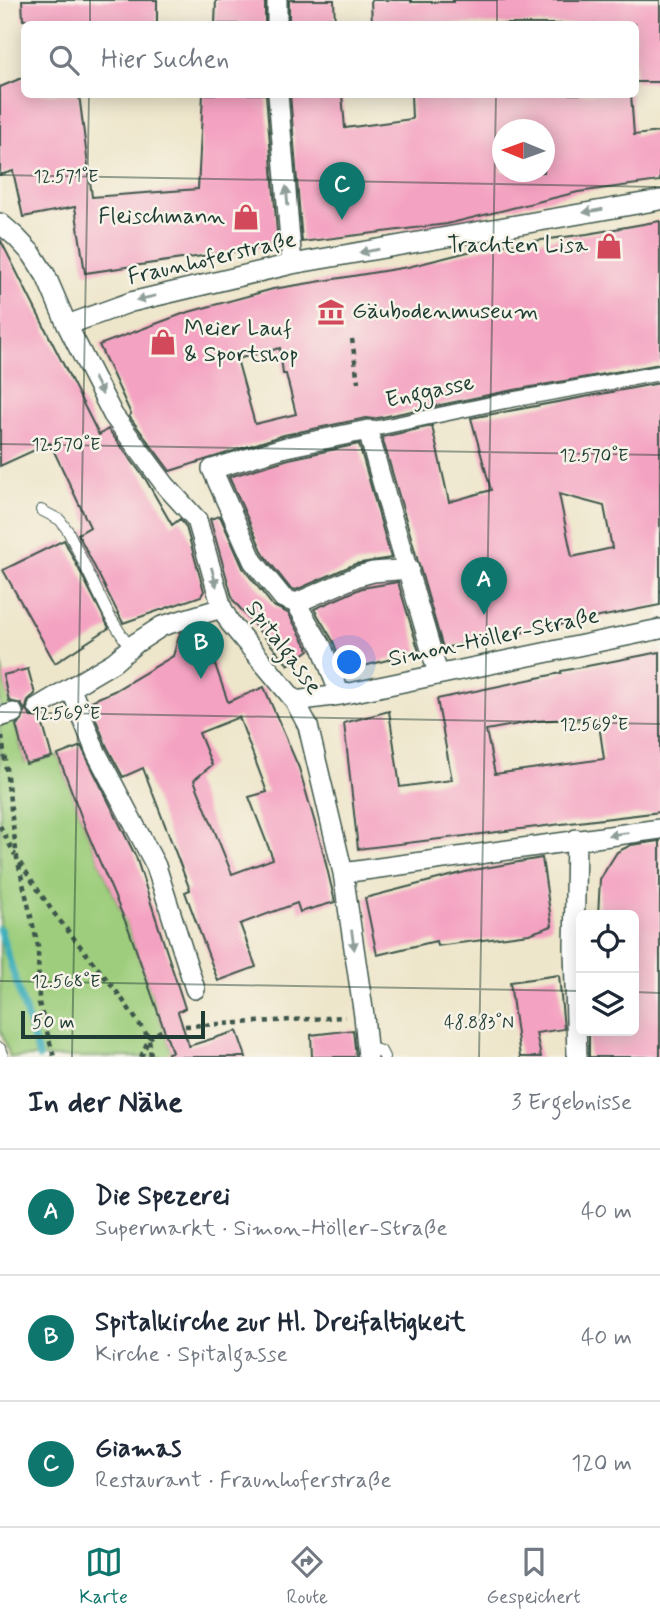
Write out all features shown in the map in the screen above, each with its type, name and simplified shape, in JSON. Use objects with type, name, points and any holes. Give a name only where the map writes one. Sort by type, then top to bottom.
[{"type":"street","points":[[276,0],[277,21]]},
{"type":"street","points":[[278,98],[292,264]]},
{"type":"street","name":"Fraunhoferstraße","points":[[67,325],[131,302],[292,264],[660,200]]},
{"type":"street","name":"Spitalgasse","points":[[0,223],[32,254],[46,276],[67,325],[113,415],[166,486],[197,520],[222,608],[230,623],[295,701],[308,726],[343,873],[364,1016],[373,1054]]},
{"type":"street","name":"Enggasse","points":[[296,603],[283,598],[254,561],[212,469],[286,447],[505,401],[660,373]]},
{"type":"street","points":[[368,430],[391,518],[438,674]]},
{"type":"street","points":[[340,695],[322,648],[296,603],[358,576],[408,569]]},
{"type":"street","points":[[38,707],[114,662],[162,626],[222,608]]},
{"type":"street","name":"Simon-Höller-Straße","points":[[295,701],[340,695],[660,629]]},
{"type":"street","points":[[71,689],[96,752],[156,866],[195,989]]},
{"type":"street","points":[[343,873],[660,829]]},
{"type":"street","points":[[576,839],[574,949],[577,1057]]},
{"type":"lane","points":[[41,510],[64,525],[109,615],[130,648]]},
{"type":"lane","points":[[0,1048],[3,1057]]},
{"type":"path","points":[[352,339],[358,382]]},
{"type":"path","points":[[4,718],[17,858],[38,946],[39,1003],[54,1057]]},
{"type":"path","points":[[0,826],[17,858],[53,912],[120,996],[149,1038],[151,1057]]},
{"type":"path","points":[[185,1026],[364,1016]]},
{"type":"path","points":[[141,1057],[149,1038],[164,1029]]},
{"type":"green space","points":[[0,655],[25,763],[58,755],[129,930],[174,1057],[10,1057],[0,1028]]},
{"type":"building","points":[[22,0],[157,0],[157,21],[23,20]]},
{"type":"building","points":[[216,0],[265,0],[265,21],[215,21]]},
{"type":"building","points":[[289,0],[334,0],[335,21],[289,21]]},
{"type":"building","points":[[371,0],[660,0],[660,82],[639,82],[639,21],[372,21]]},
{"type":"building","points":[[21,78],[21,98],[80,98],[92,197],[198,189],[203,98],[266,98],[278,245],[85,273],[75,207],[23,217],[13,171],[0,175],[0,87]]},
{"type":"building","points":[[290,98],[342,98],[345,128],[412,119],[411,98],[631,98],[634,135],[660,132],[660,181],[578,192],[447,224],[302,242]]},
{"type":"building","points":[[660,221],[660,364],[284,435],[170,471],[129,416],[131,414],[99,345],[185,313],[273,289],[408,267],[488,247]],"holes":[[[280,348],[283,374],[286,374],[296,414],[255,424],[237,359]]]},
{"type":"building","points":[[0,239],[99,435],[108,429],[146,480],[172,525],[180,519],[186,527],[204,591],[201,596],[123,623],[78,534],[90,527],[50,443],[0,466]]},
{"type":"building","points":[[660,383],[660,605],[443,648],[382,437],[432,426],[449,502],[491,490],[471,418]],"holes":[[[559,494],[604,506],[612,548],[572,557]]]},
{"type":"building","points":[[359,444],[391,558],[355,564],[296,590],[290,588],[264,555],[229,477],[289,459]]},
{"type":"building","points":[[220,516],[243,568],[273,606],[288,613],[309,650],[288,665],[233,600],[210,519]]},
{"type":"building","points":[[64,540],[109,628],[55,663],[3,570]]},
{"type":"building","points":[[398,582],[419,652],[344,671],[333,641],[314,609],[362,588]]},
{"type":"building","points":[[190,630],[208,644],[228,702],[264,687],[299,768],[335,902],[300,912],[297,903],[240,924],[256,967],[218,981],[185,892],[190,890],[143,768],[123,777],[107,747],[89,702],[114,691],[173,656],[180,633]],"holes":[[[239,717],[267,792],[249,797],[273,859],[232,874],[194,780],[212,765],[199,733]]]},
{"type":"building","points":[[660,652],[660,812],[358,849],[344,723],[389,711],[400,787],[452,780],[437,699]],"holes":[[[598,717],[604,759],[495,774],[486,730],[536,721]]]},
{"type":"building","points":[[28,669],[35,694],[28,700],[26,708],[31,717],[41,718],[52,757],[26,764],[16,725],[22,721],[25,710],[21,704],[9,701],[3,675]]},
{"type":"building","points":[[81,746],[136,857],[185,1008],[178,1012],[189,1046],[237,1031],[246,1057],[168,1057],[168,1053],[172,1052],[129,930],[58,755]]},
{"type":"building","points":[[660,841],[660,1057],[589,1057],[589,1036],[639,1036],[639,910],[598,910],[600,879],[617,852],[631,845]]},
{"type":"building","points":[[542,858],[552,926],[529,934],[437,946],[436,941],[377,955],[365,898],[473,870]]},
{"type":"building","points":[[559,975],[564,1029],[536,1033],[541,1057],[520,1057],[510,982]]},
{"type":"building","points":[[353,1030],[356,1057],[312,1057],[311,1035]]},
{"type":"waterway","points":[[0,929],[39,1057]]},
{"type":"place","name":"Fleischmann","points":[[246,217]]},
{"type":"place","name":"Giamas","points":[[342,220]]},
{"type":"place","name":"Trachten Lisa","points":[[609,246]]},
{"type":"place","name":"Gäubodenmuseum","points":[[331,312]]},
{"type":"place","name":"Meier Lauf & Sportshop","points":[[163,342]]},
{"type":"place","name":"Die Spezerei","points":[[484,615]]},
{"type":"place","name":"Spitalkirche zur Hl. Dreifaltigkeit","points":[[201,679]]}]
